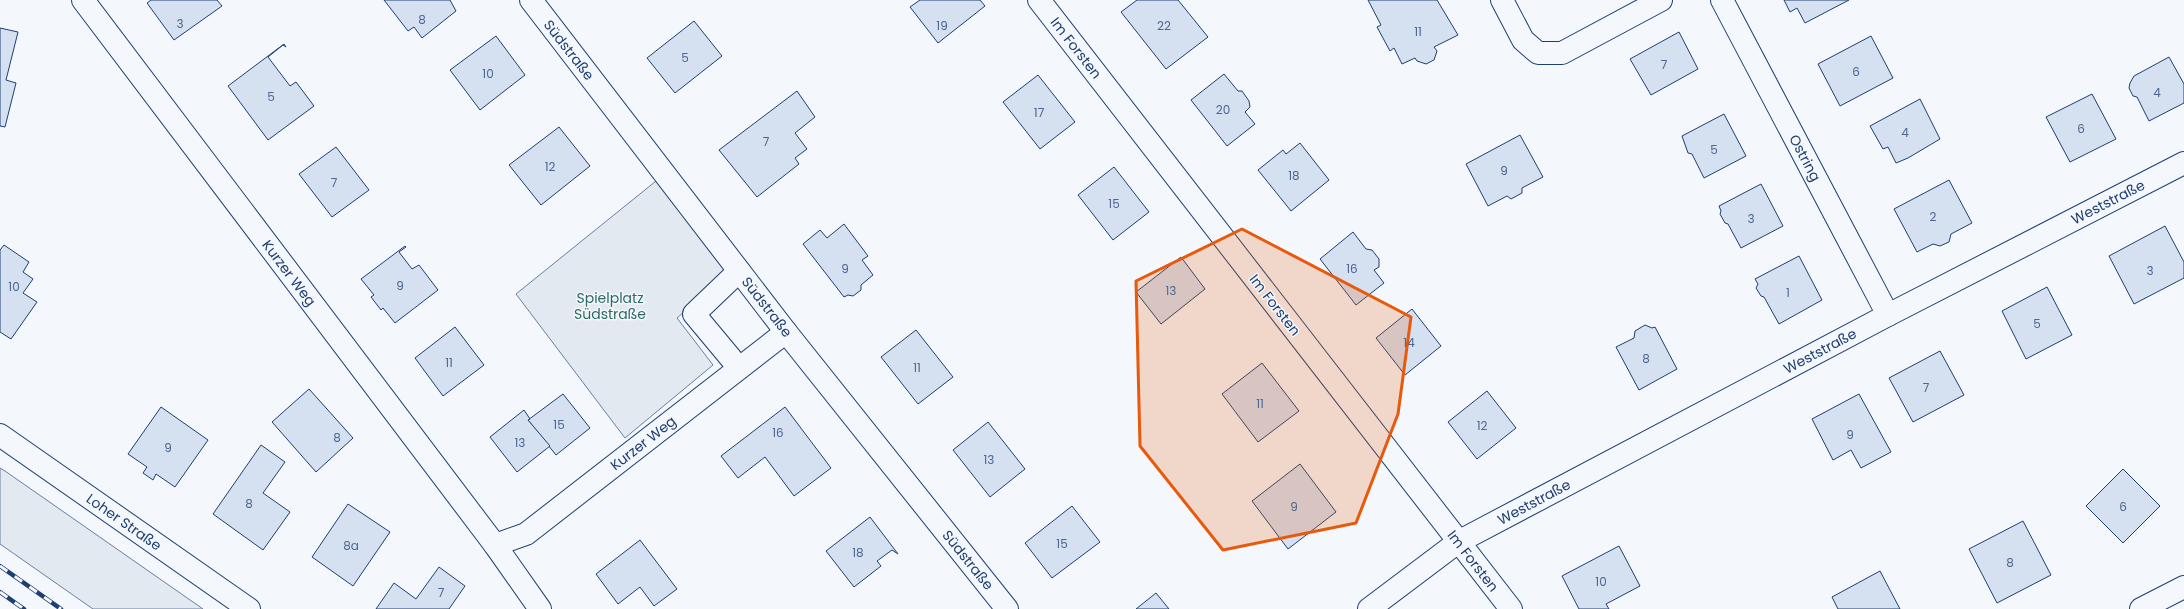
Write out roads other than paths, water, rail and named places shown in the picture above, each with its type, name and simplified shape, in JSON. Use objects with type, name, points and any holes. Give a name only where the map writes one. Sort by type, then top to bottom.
[{"type":"street","name":"Kurzer Weg","points":[[83,0],[495,545],[540,609]]},
{"type":"street","name":"Südstraße","points":[[531,0],[786,332],[1008,609]]},
{"type":"street","name":"Im Forsten","points":[[1039,0],[1511,609]]},
{"type":"street","points":[[1502,0],[1523,40],[1538,52],[1562,53],[1660,0]]},
{"type":"street","name":"Ostring","points":[[1722,0],[1888,315]]},
{"type":"street","name":"Weststraße","points":[[1458,542],[1888,315],[2184,163]]},
{"type":"street","points":[[739,271],[694,314],[739,368]]},
{"type":"street","name":"Kurzer Weg","points":[[495,545],[526,534],[786,332]]},
{"type":"street","name":"Loher Straße","points":[[0,435],[248,609]]},
{"type":"street","points":[[1369,609],[1458,542]]},
{"type":"street","points":[[2140,609],[2184,587]]},
{"type":"railway","points":[[0,566],[61,609]]},
{"type":"railway","points":[[0,592],[24,609]]},
{"type":"park label","name":"Spielplatz Südstraße","points":[[610,306]]}]
